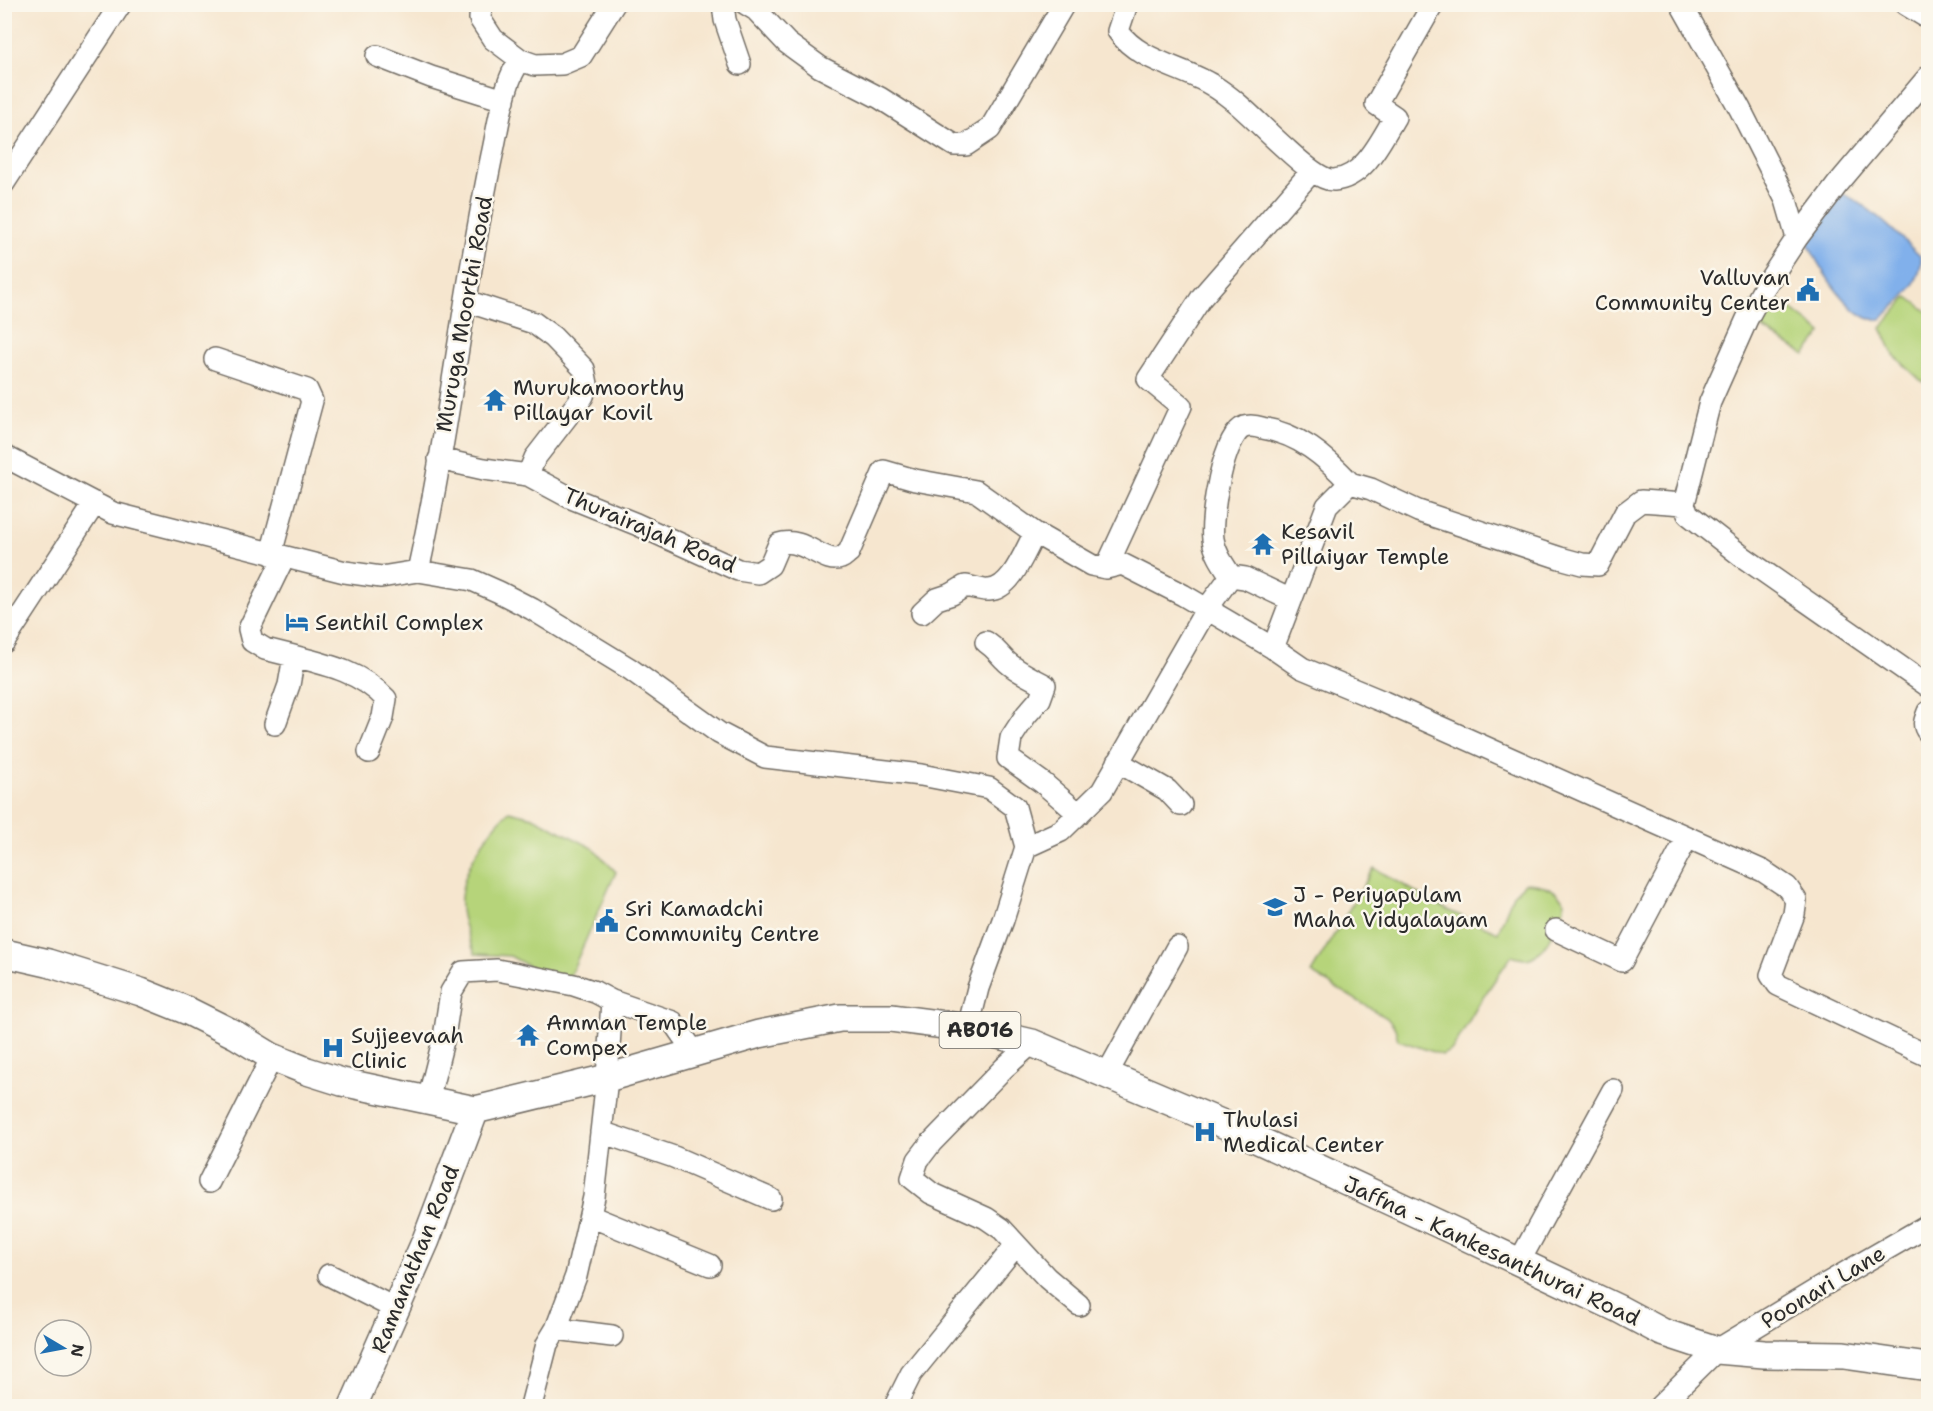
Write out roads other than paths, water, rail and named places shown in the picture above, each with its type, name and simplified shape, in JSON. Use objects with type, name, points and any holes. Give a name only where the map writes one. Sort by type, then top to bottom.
[{"type":"main road","name":"Jaffna - Kankesanthurai Road","points":[[4,953],[48,963],[141,992],[188,1011],[236,1035],[272,1057],[307,1071],[342,1082],[475,1110],[607,1078],[759,1034],[840,1018],[891,1018],[968,1028],[1032,1043],[1228,1126],[1519,1262],[1662,1332],[1717,1350],[1764,1354],[1844,1355],[1929,1368]]},
{"type":"main road","name":"Ramanathan Road","points":[[353,1407],[426,1240],[475,1110]]},
{"type":"street","points":[[481,4],[480,19],[493,39],[521,60],[535,65],[562,64],[581,56],[614,4]]},
{"type":"street","points":[[723,4],[725,20],[740,64]]},
{"type":"street","points":[[754,6],[787,43],[820,67],[880,98],[954,145],[966,145],[990,129],[1064,4]]},
{"type":"street","points":[[1126,4],[1118,31],[1123,39],[1168,66],[1212,85],[1312,171],[1330,181],[1346,178],[1364,164],[1395,117],[1376,104],[1433,4]]},
{"type":"street","points":[[1682,4],[1740,109],[1786,200],[1797,238]]},
{"type":"street","points":[[1905,4],[1929,18]]},
{"type":"street","points":[[4,183],[120,5]]},
{"type":"street","points":[[377,56],[431,77],[504,100]]},
{"type":"street","name":"Muruga Moorthi Road","points":[[418,571],[482,205],[504,100],[515,66],[521,60]]},
{"type":"street","points":[[1929,77],[1837,185],[1797,238],[1764,288],[1747,318],[1710,402],[1684,504],[1688,514],[1743,557],[1929,686]]},
{"type":"street","points":[[1106,568],[1181,406],[1148,379],[1202,297],[1312,171]]},
{"type":"street","points":[[439,459],[484,469],[528,475],[535,458],[583,396],[587,384],[584,369],[553,337],[534,323],[466,301]]},
{"type":"street","points":[[215,359],[307,390],[311,394],[312,401],[277,556],[249,629],[252,641],[265,649],[340,668],[376,688],[386,699],[383,717],[369,752]]},
{"type":"street","points":[[1291,600],[1245,578],[1231,576],[1216,552],[1212,536],[1217,485],[1224,459],[1235,434],[1241,428],[1249,425],[1271,429],[1290,436],[1328,459],[1350,483],[1371,489],[1418,511],[1582,564],[1598,565],[1625,513],[1641,501],[1684,504]]},
{"type":"street","points":[[4,456],[114,513],[345,572],[381,577],[418,571],[472,580],[532,609],[630,669],[719,733],[765,758],[921,776],[989,788],[1016,807],[1026,847],[978,988],[968,1028]]},
{"type":"street","name":"Thurairajah Road","points":[[528,475],[569,497],[738,570],[758,573],[770,565],[779,544],[788,541],[801,544],[831,559],[840,559],[849,552],[884,471],[915,480],[976,491],[1035,533],[1091,565],[1106,568],[1122,564],[1183,595],[1273,648],[1302,669],[1406,711],[1763,872],[1787,887],[1796,900],[1794,914],[1771,975],[1778,985],[1929,1056]]},
{"type":"street","points":[[1273,648],[1328,506],[1350,483]]},
{"type":"street","points":[[5,640],[95,503]]},
{"type":"street","points":[[922,613],[937,599],[965,586],[990,590],[1002,584],[1015,574],[1035,533]]},
{"type":"street","points":[[1026,847],[1061,831],[1102,791],[1206,610],[1231,576]]},
{"type":"street","points":[[986,642],[1013,666],[1045,685],[1040,699],[1026,714],[1011,738],[1008,758],[1043,783],[1079,814]]},
{"type":"street","points":[[275,724],[289,685],[293,662],[290,655]]},
{"type":"street","points":[[1929,712],[1924,722],[1925,729],[1929,732]]},
{"type":"street","points":[[1118,762],[1167,790],[1181,806]]},
{"type":"street","points":[[1556,930],[1622,961],[1687,838]]},
{"type":"street","points":[[1107,1074],[1177,946]]},
{"type":"street","points":[[428,1101],[444,1037],[451,992],[463,972],[497,970],[574,985],[595,992],[612,1001],[673,1022],[693,1052]]},
{"type":"street","points":[[531,1407],[547,1344],[556,1329],[576,1276],[594,1197],[607,1078],[612,1001]]},
{"type":"street","points":[[1032,1043],[1004,1068],[931,1143],[918,1160],[912,1178],[930,1193],[986,1218],[1002,1229],[1047,1278],[1079,1305]]},
{"type":"street","points":[[209,1182],[272,1057]]},
{"type":"street","points":[[1519,1262],[1612,1090]]},
{"type":"street","points":[[601,1132],[674,1156],[771,1199]]},
{"type":"street","points":[[590,1216],[710,1265]]},
{"type":"street","name":"Poonari Lane","points":[[1660,1407],[1717,1350],[1929,1225]]},
{"type":"street","points":[[896,1407],[911,1374],[1016,1245]]},
{"type":"street","points":[[329,1275],[396,1309]]},
{"type":"street","points":[[556,1329],[612,1335]]},
{"type":"water","points":[[1838,193],[1848,196],[1870,211],[1921,257],[1918,275],[1909,291],[1881,319],[1867,318],[1848,304],[1823,272],[1806,239]]},
{"type":"place","name":"Valluvan Community Center","points":[[1808,290]]},
{"type":"place","name":"Murukamoorthy Pillayar Kovil","points":[[495,400]]},
{"type":"place","name":"Kesavil Pillaiyar Temple","points":[[1263,544]]},
{"type":"place","name":"Senthil Complex","points":[[297,622]]},
{"type":"place","name":"J - Periyapulam Maha Vidyalayam","points":[[1275,907]]},
{"type":"place","name":"Sri Kamadchi Community Centre","points":[[607,921]]},
{"type":"place","name":"Amman Temple Compex","points":[[528,1035]]},
{"type":"place","name":"Sujjeevaah Clinic","points":[[333,1048]]},
{"type":"place","name":"Thulasi Medical Center","points":[[1205,1132]]}]
